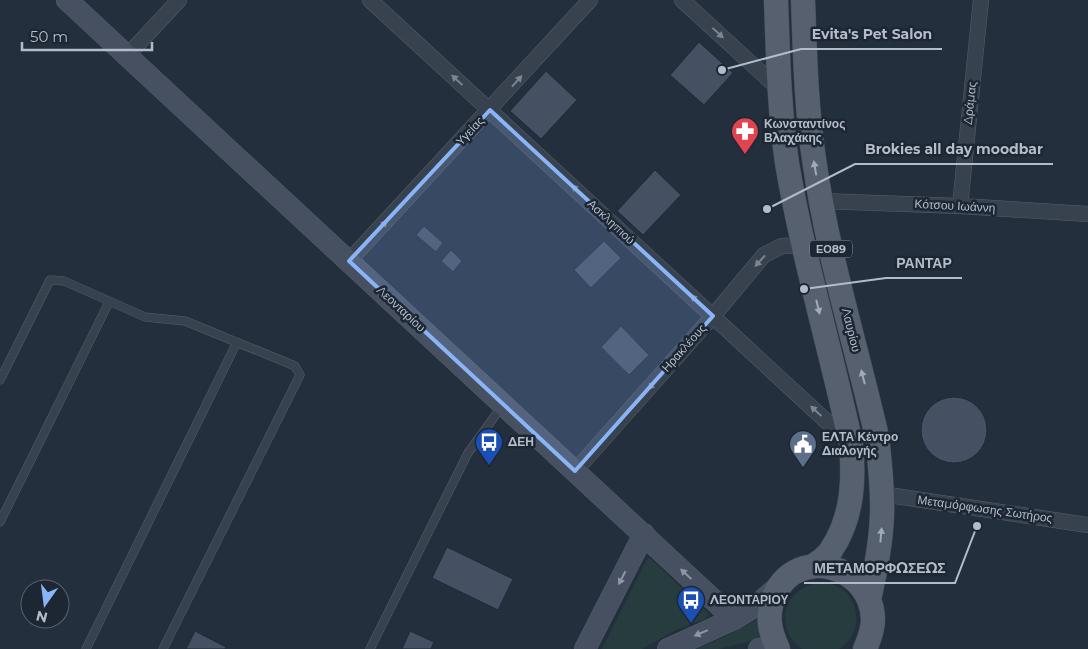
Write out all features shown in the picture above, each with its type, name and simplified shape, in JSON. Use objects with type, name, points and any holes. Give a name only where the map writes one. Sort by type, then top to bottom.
[{"type":"main road","name":"Λαυρίου","points":[[776,0],[779,89],[787,161],[803,245],[851,444],[853,470],[849,508],[840,533],[829,554],[812,567],[790,575],[780,585]]},
{"type":"main road","name":"Λαυρίου","points":[[803,0],[808,120],[821,201],[828,237],[877,437],[882,494],[880,544],[869,600]]},
{"type":"main road","name":"Λαυρίου","points":[[812,567],[829,568],[844,572],[858,582],[869,600],[873,620],[868,646]]},
{"type":"main road","points":[[778,649],[771,633],[769,615],[773,598],[780,585]]},
{"type":"street","name":"Λεονταρίου","points":[[67,0],[734,619]]},
{"type":"street","points":[[127,56],[179,0]]},
{"type":"street","name":"Ασκληπιού","points":[[370,0],[851,444]]},
{"type":"street","name":"Υγείας","points":[[349,261],[590,0]]},
{"type":"street","points":[[682,0],[779,89]]},
{"type":"street","name":"Δράμας","points":[[960,206],[981,0]]},
{"type":"street","name":"Κότσου Ιωάννη","points":[[821,201],[960,206],[1088,214]]},
{"type":"street","name":"Ηρακλέους","points":[[575,471],[713,316],[764,255],[782,246],[803,245]]},
{"type":"street","name":"Μεταμόρφωσης Σωτήρος","points":[[882,494],[1088,525]]},
{"type":"street","points":[[587,647],[644,534]]},
{"type":"street","points":[[668,649],[734,619],[757,605],[780,585]]},
{"type":"street","points":[[759,649],[778,649]]},
{"type":"lane","points":[[0,380],[50,280],[64,281],[145,317],[185,321],[295,366],[300,375],[163,649]]},
{"type":"lane","points":[[0,522],[109,302]]},
{"type":"lane","points":[[86,649],[238,342]]},
{"type":"lane","points":[[370,649],[468,453],[503,404]]},
{"type":"highlighted area","points":[[490,110],[713,316],[575,471],[349,261]]},
{"type":"green space","points":[[650,558],[709,614],[705,619],[674,631],[642,649],[602,649],[647,559]]},
{"type":"green space","points":[[816,583],[839,587],[852,600],[856,618],[855,627],[847,643],[839,649],[803,649],[796,644],[787,631],[785,616],[790,601],[800,590]]},
{"type":"green space","points":[[758,619],[762,638],[719,649],[695,649],[722,638]]},
{"type":"building","points":[[699,42],[733,73],[704,105],[670,75]]},
{"type":"building","points":[[546,71],[577,100],[541,139],[510,111]]},
{"type":"building","points":[[655,170],[681,195],[643,235],[617,211]]},
{"type":"building","points":[[424,226],[443,243],[436,252],[416,235]]},
{"type":"building","points":[[604,241],[621,258],[591,288],[574,270]]},
{"type":"building","points":[[451,250],[462,261],[453,272],[441,261]]},
{"type":"building","points":[[621,326],[649,355],[629,375],[601,347]]},
{"type":"building","points":[[948,397],[960,397],[972,402],[982,412],[987,424],[985,443],[972,458],[960,463],[948,463],[936,458],[926,448],[921,436],[921,424],[926,412],[936,402]]},
{"type":"building","points":[[447,547],[513,579],[498,610],[432,578]]},
{"type":"building","points":[[195,631],[226,647],[225,649],[186,649]]},
{"type":"building","points":[[410,631],[434,642],[431,649],[402,649]]},
{"type":"place","name":"Evita's Pet Salon","points":[[722,70]]},
{"type":"place","name":"Κωνσταντίνος Βλαχάκης","points":[[745,155]]},
{"type":"place","name":"Brokies all day moodbar","points":[[767,209]]},
{"type":"place","name":"ΡΑΝΤΑΡ","points":[[804,289]]},
{"type":"place","name":"ΔΕΗ","points":[[489,466]]},
{"type":"place","name":"ΕΛΤΑ Κέντρο Διαλογής","points":[[803,468]]},
{"type":"place","name":"ΜΕΤΑΜΟΡΦΩΣΕΩΣ","points":[[977,526]]},
{"type":"place","name":"ΛΕΟΝΤΑΡΙΟΥ","points":[[691,624]]}]
